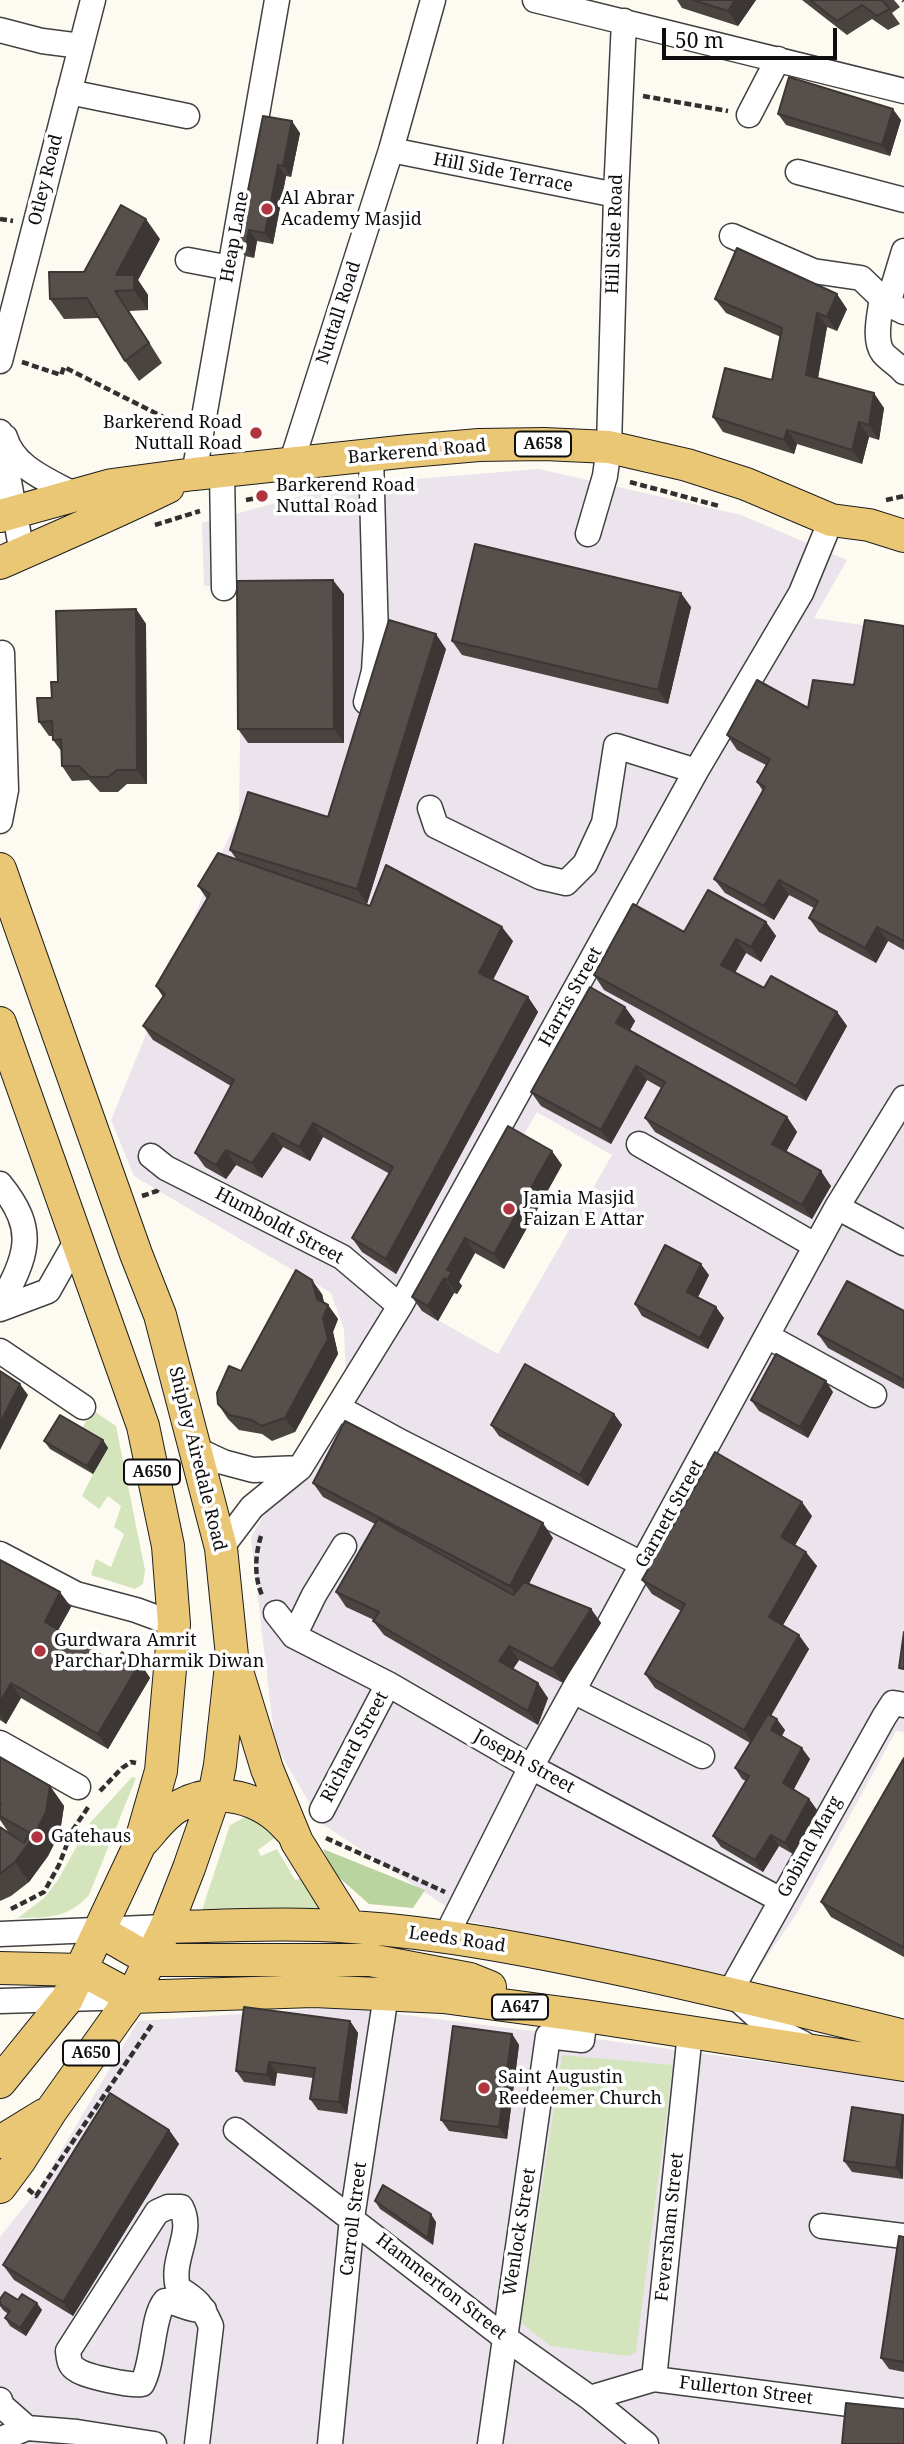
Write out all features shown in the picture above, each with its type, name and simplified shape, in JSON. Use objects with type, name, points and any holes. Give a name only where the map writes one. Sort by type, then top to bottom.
[{"type":"main road","name":"Barkerend Road","points":[[7,513],[112,485],[208,472],[479,445],[544,444],[607,461],[687,465],[746,484],[831,520],[869,525],[891,522]]},
{"type":"main road","name":"Barkerend Road","points":[[11,558],[208,472]]},
{"type":"main road","name":"Shipley Airedale Road","points":[[0,869],[160,1315],[222,1548],[232,1656],[214,1796],[166,1927],[132,1997],[51,2110],[3,2188]]},
{"type":"main road","name":"A650","points":[[0,1023],[143,1426],[168,1546],[174,1624],[161,1771],[140,1844],[67,1999],[0,2082]]},
{"type":"main road","points":[[232,1656],[267,1769],[309,1839],[350,1927]]},
{"type":"main road","points":[[140,1844],[179,1806],[214,1796],[244,1798],[260,1804],[309,1839]]},
{"type":"main road","name":"Leeds Road","points":[[166,1927],[273,1924],[350,1927],[446,1936],[533,1951],[730,1992],[904,2036]]},
{"type":"main road","points":[[100,1931],[150,1960],[370,1960],[470,1979],[551,2011]]},
{"type":"main road","points":[[370,1960],[384,1978],[386,1995]]},
{"type":"main road","points":[[0,1968],[82,1970],[132,1997]]},
{"type":"main road","name":"A647","points":[[132,1997],[314,1991],[443,1997],[585,2015],[904,2065]]},
{"type":"main road","points":[[0,2142],[51,2110]]},
{"type":"street","name":"Otley Road","points":[[6,362],[93,0]]},
{"type":"street","name":"Heap Lane","points":[[224,588],[222,505],[208,472],[201,436],[277,0]]},
{"type":"street","name":"Nuttall Road","points":[[291,464],[391,150],[433,0]]},
{"type":"street","points":[[535,0],[904,92]]},
{"type":"street","name":"Hill Side Road","points":[[588,534],[607,461],[615,195],[624,22]]},
{"type":"street","points":[[0,30],[81,46]]},
{"type":"street","points":[[749,115],[778,59]]},
{"type":"street","points":[[69,92],[187,116]]},
{"type":"street","name":"Hill Side Terrace","points":[[391,150],[615,195]]},
{"type":"street","points":[[798,172],[904,200]]},
{"type":"street","points":[[732,236],[813,271],[861,278],[891,305]]},
{"type":"street","points":[[904,251],[891,305],[878,335],[884,354],[904,372]]},
{"type":"street","points":[[188,260],[230,268]]},
{"type":"street","points":[[0,419],[9,451],[27,468],[75,495]]},
{"type":"street","points":[[0,432],[11,558]]},
{"type":"street","points":[[360,723],[374,671],[376,638],[371,455]]},
{"type":"street","name":"Harris Street","points":[[222,1548],[252,1507],[300,1468],[400,1306],[696,771],[801,593],[831,520]]},
{"type":"street","points":[[0,821],[6,790],[2,653]]},
{"type":"street","points":[[430,808],[436,826],[540,877],[566,883],[584,864],[604,823],[616,746],[696,771]]},
{"type":"street","name":"Garnett Street","points":[[446,1936],[531,1767],[837,1207],[904,1098]]},
{"type":"street","points":[[639,1144],[816,1246]]},
{"type":"street","name":"Humboldt Street","points":[[151,1156],[166,1168],[342,1257],[400,1306]]},
{"type":"street","points":[[0,1184],[16,1204],[25,1234],[21,1265],[0,1308]]},
{"type":"street","points":[[837,1207],[904,1243]]},
{"type":"street","points":[[342,1257],[357,1233]]},
{"type":"street","points":[[0,1308],[48,1291],[77,1240]]},
{"type":"street","points":[[768,1336],[874,1395]]},
{"type":"street","points":[[0,1351],[83,1407]]},
{"type":"street","points":[[339,1408],[642,1564]]},
{"type":"street","points":[[195,1449],[223,1462],[253,1470],[300,1468]]},
{"type":"street","points":[[294,1636],[314,1595],[344,1546]]},
{"type":"street","points":[[0,1553],[76,1594],[136,1610],[174,1624]]},
{"type":"street","name":"Joseph Street","points":[[276,1613],[294,1636],[388,1684],[531,1767],[781,1900]]},
{"type":"street","name":"Richard Street","points":[[322,1810],[388,1684]]},
{"type":"street","points":[[573,1691],[702,1756]]},
{"type":"street","name":"Gobind Marg","points":[[730,1992],[781,1900],[898,1704]]},
{"type":"street","points":[[0,1742],[88,1795]]},
{"type":"street","name":"Leeds Road","points":[[2,1923],[100,1931],[166,1927]]},
{"type":"street","points":[[730,1992],[765,2024],[821,2053]]},
{"type":"street","name":"Carroll Street","points":[[330,2444],[352,2218],[386,1995]]},
{"type":"street","points":[[0,2001],[132,1997]]},
{"type":"street","name":"Wenlock Street","points":[[490,2444],[548,2036],[582,2040],[585,2015]]},
{"type":"street","name":"Feversham Street","points":[[654,2379],[690,2033]]},
{"type":"street","name":"Hammerton Street","points":[[236,2130],[504,2337],[590,2398],[646,2444]]},
{"type":"street","points":[[197,2444],[211,2326],[204,2309],[198,2300],[178,2288],[174,2274],[186,2216],[181,2207],[168,2207],[157,2212],[68,2351],[69,2362],[76,2370],[133,2386],[142,2384],[154,2344],[160,2306],[165,2301],[193,2311],[204,2309]]},
{"type":"street","points":[[822,2226],[904,2236]]},
{"type":"street","name":"Fullerton Street","points":[[590,2398],[654,2379],[904,2411]]},
{"type":"street","points":[[0,2400],[2,2406],[27,2428]]},
{"type":"street","points":[[0,2442],[1,2439],[27,2428],[77,2432],[154,2444]]},
{"type":"path","points":[[622,92],[749,115]]},
{"type":"path","points":[[6,362],[24,362],[61,375],[64,368],[201,436]]},
{"type":"path","points":[[607,461],[726,508]]},
{"type":"path","points":[[143,529],[222,505],[277,494]]},
{"type":"path","points":[[891,522],[890,500],[904,496]]},
{"type":"path","points":[[264,1531],[256,1557],[258,1586],[263,1598],[276,1613]]},
{"type":"path","points":[[2,1923],[44,1892],[88,1795],[131,1762],[161,1771]]},
{"type":"path","points":[[309,1839],[465,1901]]},
{"type":"path","points":[[3,2188],[36,2196],[155,2020]]},
{"type":"shaded area","points":[[539,469],[741,515],[847,560],[814,618],[904,631],[904,1732],[896,1731],[797,1913],[751,1980],[468,1921],[321,1823],[275,1744],[251,1537],[346,1373],[344,1329],[331,1293],[134,1176],[111,1120],[217,861],[239,818],[242,586],[204,586],[202,523],[342,485]],"holes":[[[537,1112],[612,1155],[498,1354],[422,1311]]]},
{"type":"shaded area","points":[[342,2007],[904,2081],[904,2444],[0,2444],[0,2237],[39,2188],[138,2021]]},
{"type":"green space","points":[[91,1409],[116,1426],[145,1570],[143,1584],[135,1589],[91,1575],[96,1559],[111,1567],[124,1534],[114,1527],[121,1506],[108,1496],[99,1509],[82,1496],[93,1474],[81,1432]]},
{"type":"green space","points":[[132,1777],[136,1778],[89,1895],[73,1908],[56,1915],[18,1918],[44,1898],[58,1880],[89,1824]]},
{"type":"green space","points":[[253,1813],[279,1835],[258,1850],[261,1856],[277,1849],[295,1880],[304,1878],[321,1909],[202,1910],[230,1825]]},
{"type":"green space","points":[[323,1849],[425,1890],[413,1908],[369,1904],[334,1873]]},
{"type":"green space","points":[[562,2055],[673,2065],[636,2352],[628,2356],[551,2346],[521,2323]]},
{"type":"building","points":[[693,0],[735,0],[728,11]]},
{"type":"building","points":[[810,0],[882,0],[890,9],[877,16],[862,5],[837,21]]},
{"type":"building","points":[[789,77],[893,109],[882,145],[778,114]]},
{"type":"building","points":[[263,116],[292,121],[283,166],[278,165],[265,233],[249,230],[246,247],[237,245]]},
{"type":"building","points":[[121,205],[146,219],[116,275],[134,275],[134,290],[115,291],[149,343],[125,361],[87,298],[50,299],[49,272],[84,272]]},
{"type":"building","points":[[737,248],[837,294],[827,317],[817,313],[806,375],[874,393],[869,425],[859,422],[852,450],[787,430],[784,440],[713,417],[725,368],[772,380],[782,328],[715,299]]},
{"type":"building","points":[[475,544],[681,593],[658,690],[452,641]]},
{"type":"building","points":[[333,580],[334,729],[238,729],[237,581]]},
{"type":"building","points":[[136,609],[137,770],[117,770],[108,777],[90,777],[79,766],[62,766],[61,739],[53,740],[52,721],[39,722],[37,698],[52,698],[51,682],[58,682],[56,611]]},
{"type":"building","points":[[389,620],[436,634],[357,889],[230,850],[248,792],[328,817]]},
{"type":"building","points":[[865,620],[904,626],[904,941],[877,927],[865,948],[809,918],[818,901],[779,880],[764,906],[714,879],[765,787],[757,782],[770,759],[727,735],[757,680],[808,708],[813,680],[854,685]]},
{"type":"building","points":[[218,853],[370,906],[386,865],[502,927],[479,973],[528,997],[386,1259],[352,1238],[393,1167],[313,1123],[299,1147],[273,1133],[252,1163],[226,1150],[216,1165],[195,1153],[234,1080],[143,1026],[165,994],[156,986],[210,894],[198,886]]},
{"type":"building","points":[[708,890],[766,922],[751,947],[736,939],[721,965],[764,988],[771,976],[837,1012],[796,1086],[594,975],[633,904],[684,932]]},
{"type":"building","points":[[590,987],[625,1007],[616,1023],[787,1117],[772,1144],[821,1171],[802,1205],[645,1118],[665,1082],[636,1066],[601,1130],[531,1092]]},
{"type":"building","points":[[508,1126],[552,1151],[494,1254],[465,1238],[447,1270],[452,1272],[447,1280],[444,1278],[428,1306],[412,1297]]},
{"type":"building","points":[[665,1245],[701,1264],[687,1292],[716,1307],[700,1338],[635,1304]]},
{"type":"building","points":[[296,1270],[312,1280],[317,1299],[328,1305],[323,1318],[328,1339],[285,1418],[261,1426],[252,1420],[229,1415],[218,1404],[217,1393],[229,1366],[241,1371]]},
{"type":"building","points":[[847,1281],[904,1311],[904,1380],[818,1334]]},
{"type":"building","points":[[776,1354],[826,1381],[800,1427],[751,1400]]},
{"type":"building","points":[[525,1364],[614,1414],[580,1475],[491,1425]]},
{"type":"building","points":[[0,1371],[20,1384],[0,1423]]},
{"type":"building","points":[[60,1415],[103,1440],[87,1466],[44,1441]]},
{"type":"building","points":[[345,1421],[543,1523],[510,1586],[313,1483]]},
{"type":"building","points":[[715,1452],[802,1502],[781,1537],[806,1552],[769,1617],[799,1635],[744,1730],[645,1674],[685,1604],[642,1580]]},
{"type":"building","points":[[378,1519],[513,1595],[524,1582],[591,1609],[553,1669],[509,1646],[499,1661],[538,1683],[528,1711],[373,1621],[379,1612],[336,1592]]},
{"type":"building","name":"Gurdwara Amrit Parchar Dharmik Diwan","points":[[0,1560],[60,1592],[45,1622],[115,1663],[122,1652],[140,1663],[98,1734],[11,1683],[0,1702]]},
{"type":"building","points":[[904,1632],[904,1669],[899,1668]]},
{"type":"building","points":[[768,1714],[777,1719],[771,1730],[802,1748],[783,1783],[809,1799],[785,1843],[771,1835],[755,1860],[713,1836],[749,1776],[735,1768]]},
{"type":"building","points":[[0,1757],[50,1786],[46,1812],[34,1836],[15,1862],[0,1874],[0,1827],[24,1843],[30,1833],[0,1816]]},
{"type":"building","points":[[904,1758],[904,1948],[821,1902]]},
{"type":"building","points":[[244,2007],[350,2021],[339,2102],[310,2099],[315,2068],[269,2062],[267,2075],[236,2071]]},
{"type":"building","name":"Saint Augustin Reedeemer Church","points":[[453,2026],[512,2034],[499,2127],[441,2120]]},
{"type":"building","points":[[110,2093],[169,2130],[63,2302],[3,2265]]},
{"type":"building","points":[[852,2107],[903,2115],[896,2168],[844,2161]]},
{"type":"building","points":[[383,2185],[431,2214],[428,2238],[375,2201]]},
{"type":"building","points":[[899,2236],[904,2237],[904,2362],[881,2358]]},
{"type":"building","points":[[5,2292],[18,2300],[22,2294],[37,2303],[20,2328],[5,2318],[10,2311],[0,2304],[0,2299]]},
{"type":"building","points":[[846,2403],[904,2409],[904,2444],[842,2444]]},
{"type":"place","name":"Al Abrar Academy Masjid","points":[[267,209]]},
{"type":"place","name":"Barkerend Road Nuttall Road","points":[[256,433]]},
{"type":"place","name":"Barkerend Road Nuttal Road","points":[[262,496]]},
{"type":"place","name":"Jamia Masjid Faizan E Attar","points":[[509,1209]]},
{"type":"place","name":"Gurdwara Amrit Parchar Dharmik Diwan","points":[[40,1651]]},
{"type":"place","name":"Gatehaus","points":[[37,1837]]},
{"type":"place","name":"Saint Augustin Reedeemer Church","points":[[484,2088]]}]
